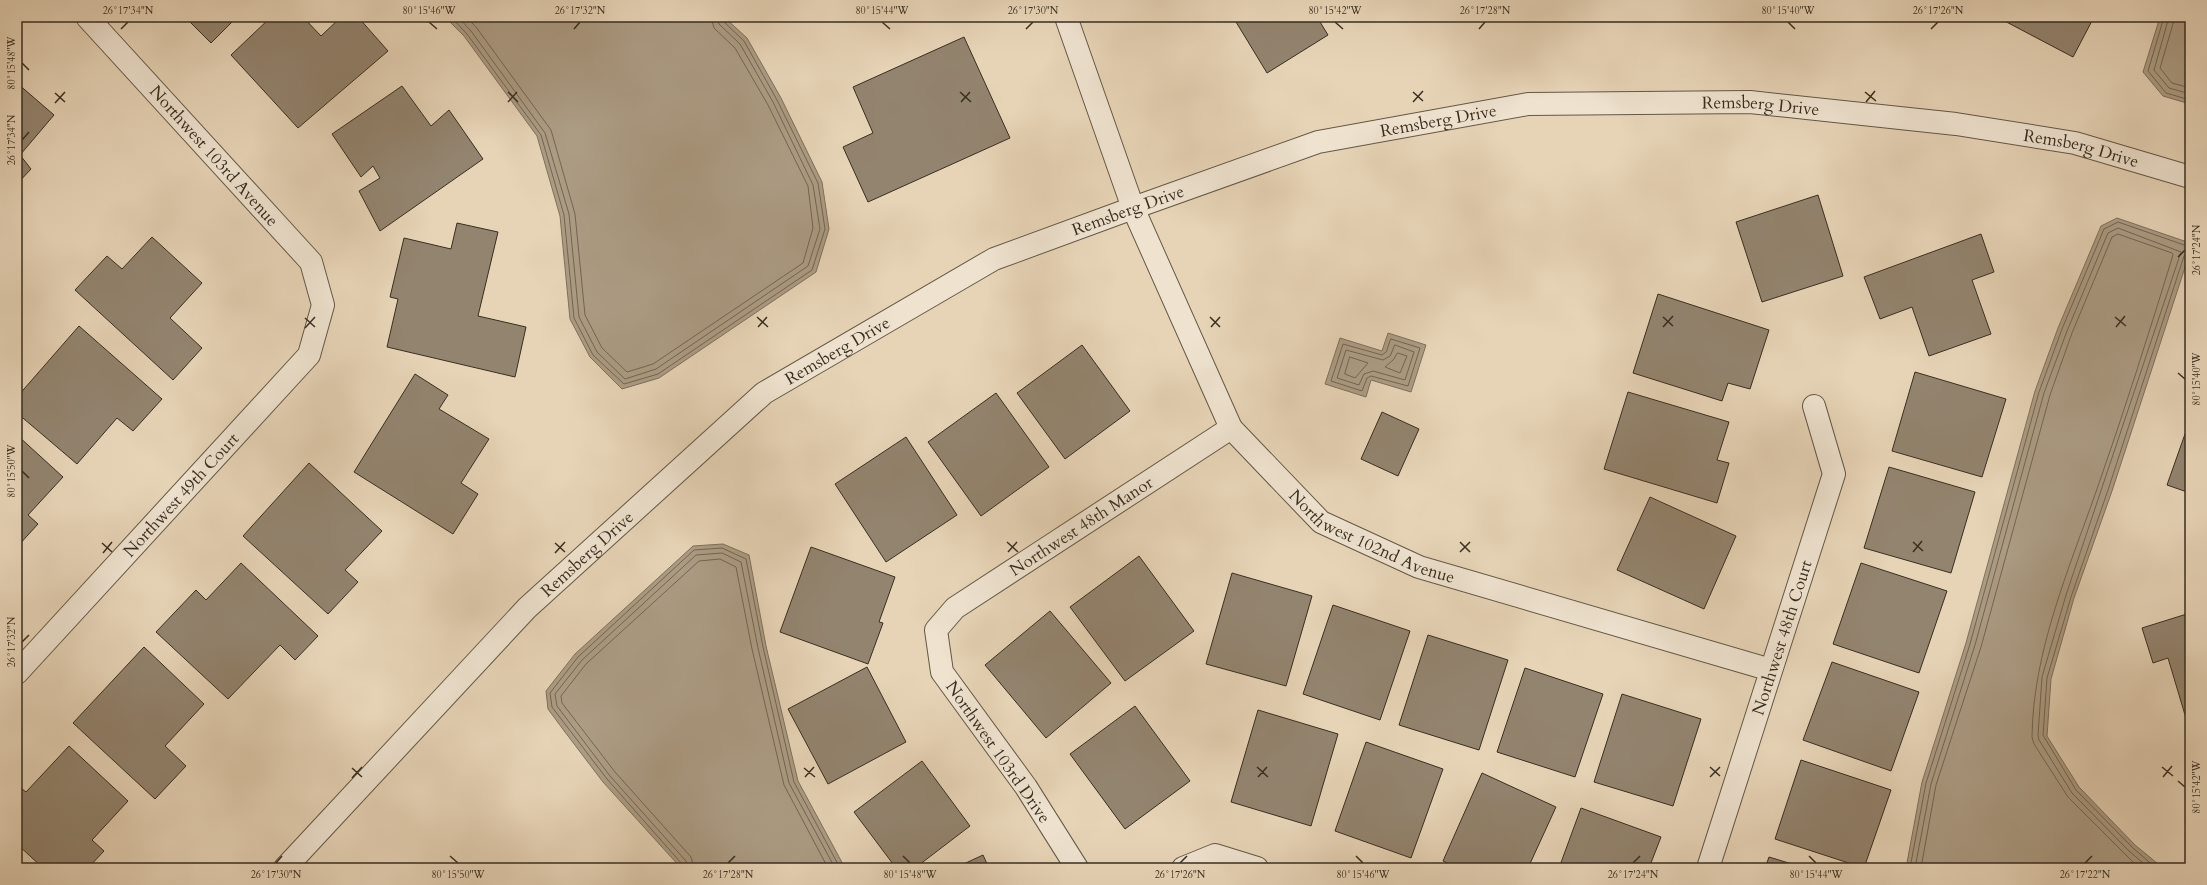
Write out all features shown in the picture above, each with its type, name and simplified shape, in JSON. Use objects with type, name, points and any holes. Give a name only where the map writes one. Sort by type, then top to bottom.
[{"type":"street","name":"Northwest 103rd Avenue","points":[[88,17],[311,262],[324,305]]},
{"type":"street","name":"Northwest 102nd Avenue","points":[[1066,17],[1134,208],[1231,428],[1321,522],[1412,564],[1771,670]]},
{"type":"street","name":"Remsberg Drive","points":[[285,868],[527,608],[764,393],[994,259],[1134,208],[1318,142],[1528,104],[1750,102],[1948,123],[2076,144],[2190,177]]},
{"type":"street","name":"Northwest 49th Court","points":[[17,673],[309,355],[324,305]]},
{"type":"street","name":"Northwest 48th Court","points":[[1708,868],[1834,474],[1814,406]]},
{"type":"street","name":"Northwest 48th Manor","points":[[936,630],[955,608],[1231,428]]},
{"type":"street","name":"Northwest 103rd Drive","points":[[936,630],[942,672],[1026,787],[1078,868]]},
{"type":"street","points":[[1183,868],[1215,855],[1257,868]]},
{"type":"water","points":[[445,17],[724,17],[747,38],[781,98],[822,182],[829,229],[816,272],[659,378],[622,389],[590,357],[570,319],[560,216],[537,136],[464,36]]},
{"type":"water","points":[[2160,17],[2190,17],[2190,104],[2163,96],[2143,72]]},
{"type":"water","points":[[2117,218],[2190,243],[2190,252],[2112,491],[2074,598],[2051,679],[2047,736],[2079,787],[2135,845],[2163,868],[1906,868],[1922,782],[1966,643],[2035,391],[2058,328],[2101,226]]},
{"type":"water","points":[[1388,333],[1426,345],[1411,392],[1371,380],[1366,397],[1325,384],[1340,338],[1382,351]]},
{"type":"water","points":[[723,544],[749,555],[766,646],[798,781],[845,868],[681,868],[603,782],[548,709],[546,691],[575,654],[693,546]]},
{"type":"building","points":[[185,17],[237,17],[211,43]]},
{"type":"building","points":[[271,17],[303,17],[321,36],[341,17],[358,17],[388,51],[298,128],[231,55]]},
{"type":"building","points":[[1233,17],[1317,17],[1328,35],[1267,73]]},
{"type":"building","points":[[1997,17],[2094,17],[2073,57]]},
{"type":"building","points":[[964,37],[1010,138],[868,202],[843,147],[873,133],[853,87]]},
{"type":"building","points":[[17,83],[54,115],[20,155],[31,169],[17,184]]},
{"type":"building","points":[[402,86],[431,126],[449,110],[483,159],[380,231],[359,191],[380,178],[373,166],[361,177],[332,134]]},
{"type":"building","points":[[1818,195],[1843,276],[1762,302],[1736,222]]},
{"type":"building","points":[[457,223],[498,232],[478,316],[526,327],[515,377],[387,347],[398,299],[390,297],[404,238],[451,249]]},
{"type":"building","points":[[1981,234],[1994,272],[1972,280],[1991,334],[1929,356],[1912,307],[1880,319],[1864,277]]},
{"type":"building","points":[[152,237],[202,283],[170,318],[202,348],[173,380],[75,290],[107,256],[122,269]]},
{"type":"building","points":[[1658,294],[1769,330],[1750,389],[1728,383],[1722,401],[1633,373]]},
{"type":"building","points":[[79,326],[162,399],[133,431],[117,418],[77,464],[17,413],[17,397]]},
{"type":"building","points":[[1082,345],[1130,411],[1065,459],[1017,393]]},
{"type":"building","points":[[1915,372],[2006,399],[1982,477],[1892,451]]},
{"type":"building","points":[[415,374],[448,395],[439,409],[489,439],[461,483],[478,494],[453,534],[354,472]]},
{"type":"building","points":[[1628,392],[1729,422],[1717,460],[1729,463],[1717,503],[1604,469]]},
{"type":"building","points":[[996,393],[1049,467],[981,516],[928,442]]},
{"type":"building","points":[[1382,412],[1419,429],[1398,476],[1361,459]]},
{"type":"building","points":[[2185,434],[2190,436],[2190,493],[2167,485]]},
{"type":"building","points":[[17,435],[63,477],[28,515],[38,524],[17,547]]},
{"type":"building","points":[[906,437],[957,515],[886,562],[835,484]]},
{"type":"building","points":[[309,463],[382,531],[345,570],[358,582],[328,614],[243,536]]},
{"type":"building","points":[[1889,467],[1975,492],[1951,573],[1864,548]]},
{"type":"building","points":[[1650,497],[1736,536],[1704,609],[1617,570]]},
{"type":"building","points":[[811,547],[895,577],[879,622],[883,623],[868,664],[780,632]]},
{"type":"building","points":[[1139,556],[1194,631],[1125,681],[1070,607]]},
{"type":"building","points":[[241,563],[318,636],[295,660],[280,645],[228,699],[156,632],[196,590],[206,600]]},
{"type":"building","points":[[1861,563],[1947,591],[1919,673],[1833,644]]},
{"type":"building","points":[[1232,573],[1312,596],[1286,686],[1206,664]]},
{"type":"building","points":[[1333,605],[1410,631],[1380,720],[1303,694]]},
{"type":"building","points":[[1050,611],[1111,683],[1046,738],[985,665]]},
{"type":"building","points":[[2190,613],[2190,724],[2188,725],[2168,658],[2153,663],[2142,628]]},
{"type":"building","points":[[1428,635],[1508,660],[1479,750],[1399,725]]},
{"type":"building","points":[[144,647],[204,704],[165,746],[186,766],[155,799],[73,723]]},
{"type":"building","points":[[1832,662],[1919,692],[1891,771],[1803,740]]},
{"type":"building","points":[[867,667],[906,742],[828,784],[788,709]]},
{"type":"building","points":[[1525,668],[1603,694],[1575,777],[1497,752]]},
{"type":"building","points":[[1622,694],[1701,719],[1673,806],[1594,782]]},
{"type":"building","points":[[1135,706],[1190,781],[1125,829],[1070,754]]},
{"type":"building","points":[[1258,710],[1338,734],[1311,826],[1231,802]]},
{"type":"building","points":[[1366,742],[1443,769],[1411,858],[1335,831]]},
{"type":"building","points":[[69,746],[128,801],[92,840],[104,851],[88,868],[43,868],[17,844],[17,785],[26,792]]},
{"type":"building","points":[[1801,760],[1891,790],[1864,868],[1775,839]]},
{"type":"building","points":[[922,761],[970,826],[915,868],[896,868],[854,812]]},
{"type":"building","points":[[1482,773],[1556,807],[1528,868],[1459,868],[1443,861]]},
{"type":"building","points":[[1581,808],[1661,837],[1649,868],[1559,868]]},
{"type":"building","points":[[983,855],[989,868],[955,868]]},
{"type":"building","points":[[1769,857],[1805,868],[1765,868]]}]
